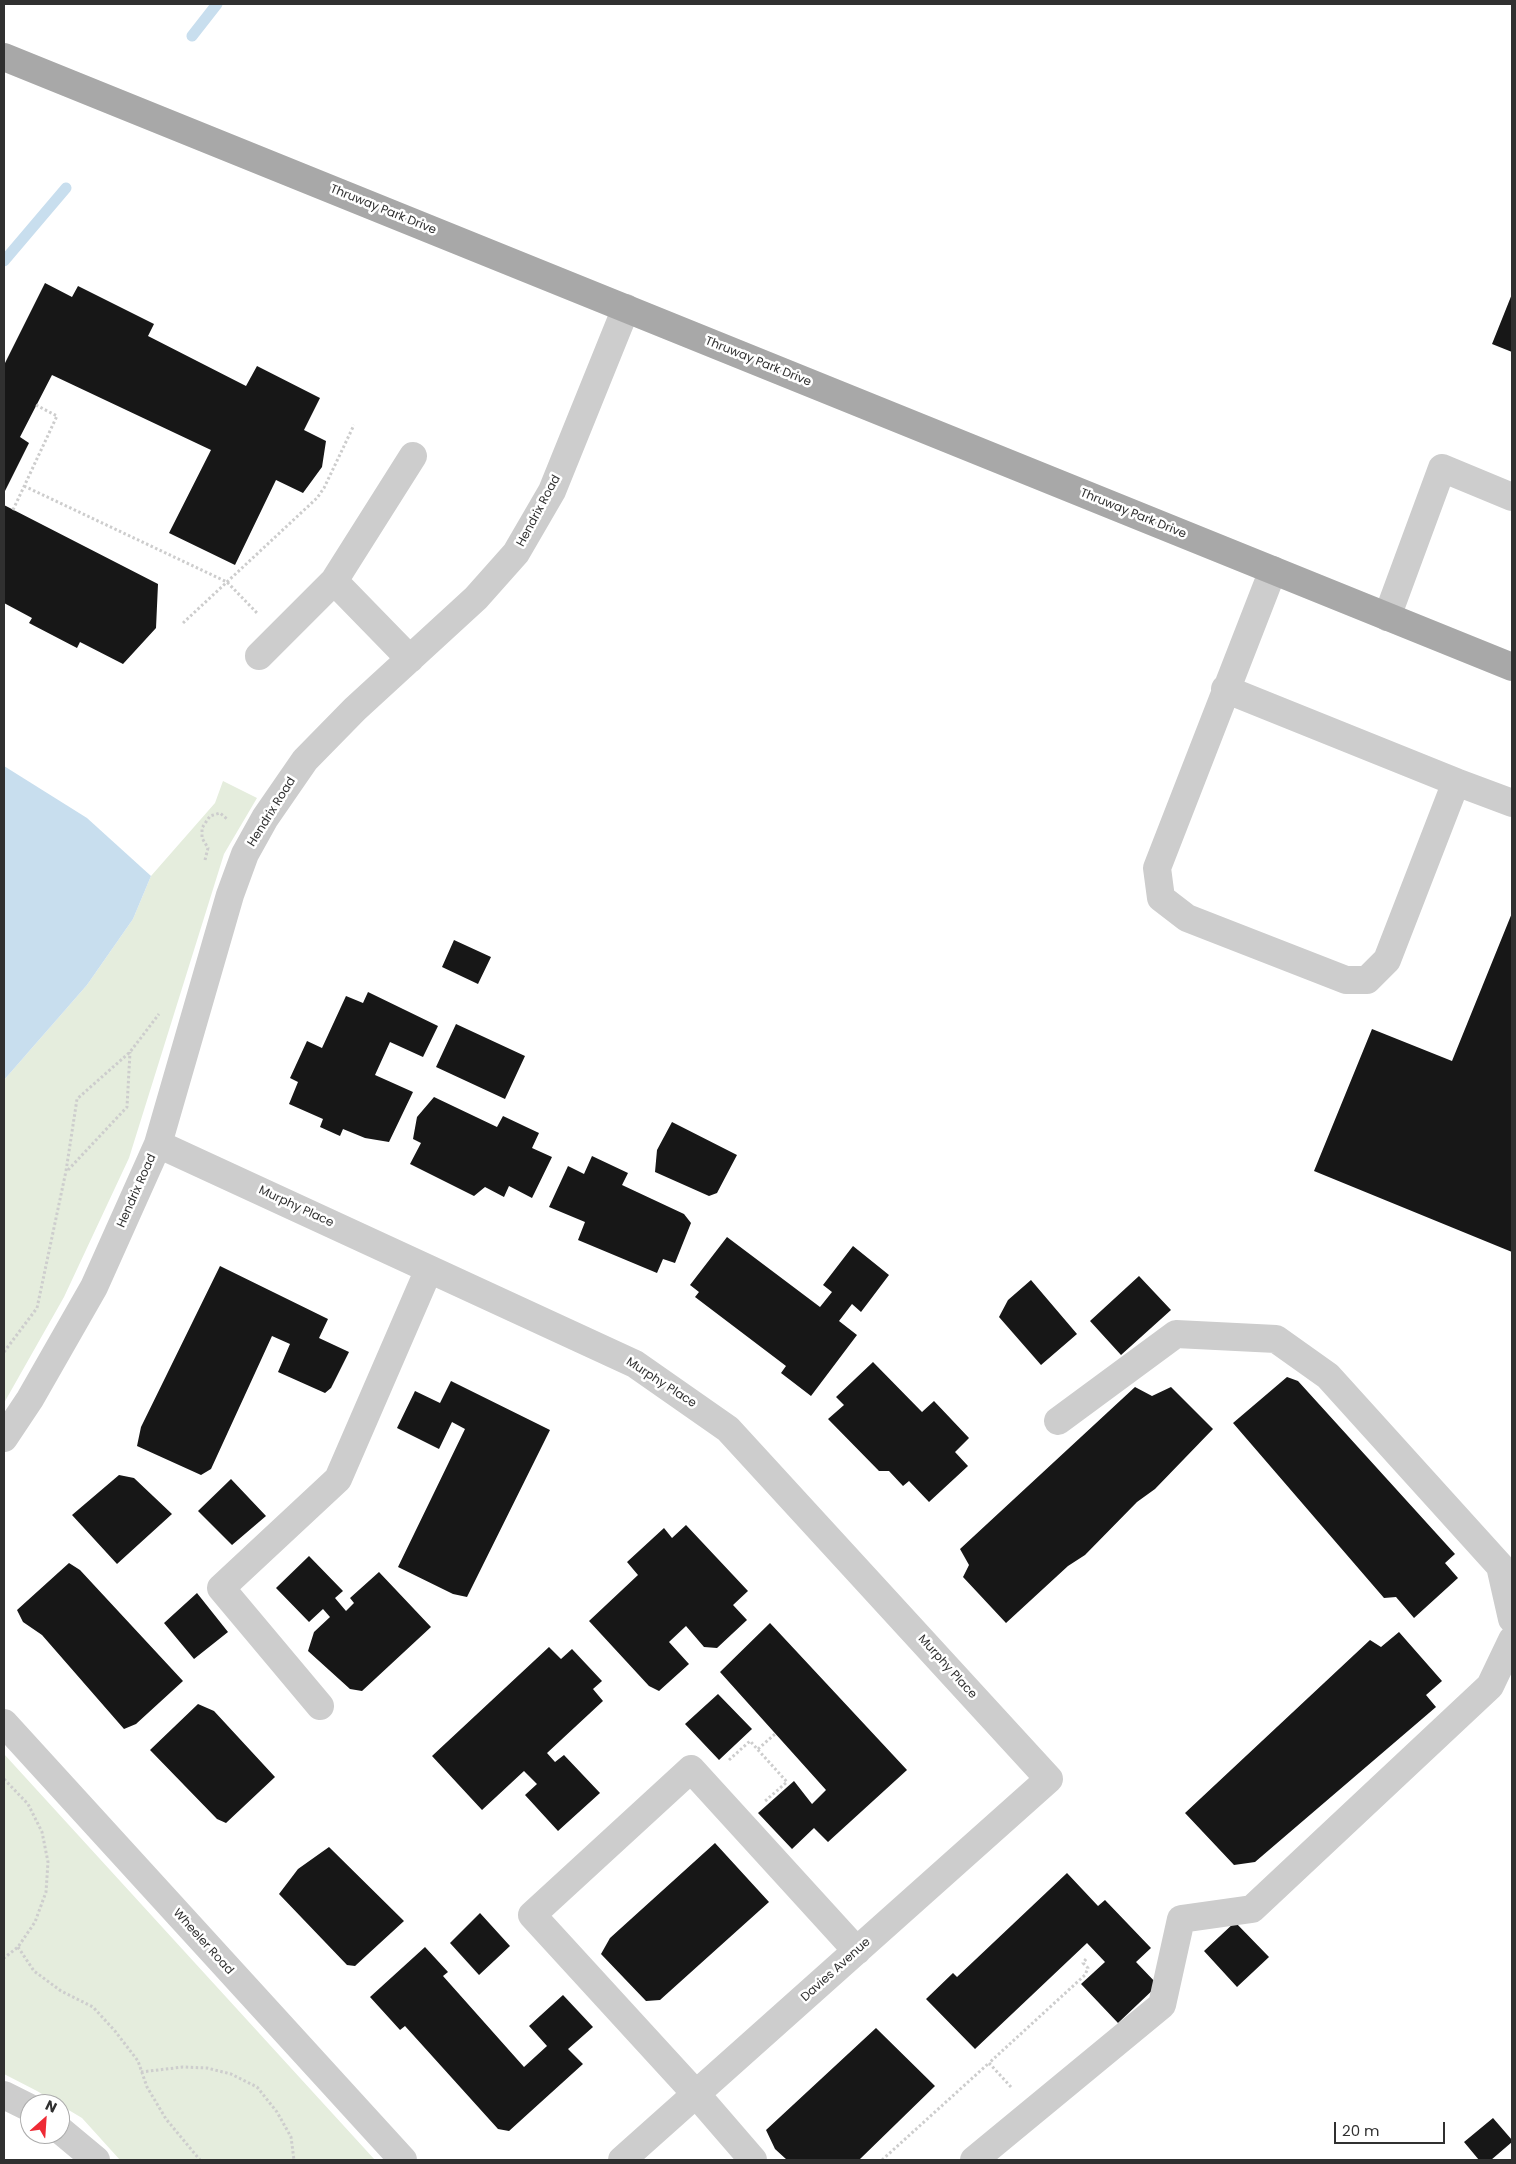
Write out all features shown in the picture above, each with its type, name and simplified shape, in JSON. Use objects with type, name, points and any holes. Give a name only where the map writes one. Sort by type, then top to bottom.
[{"type":"main road","name":"Thruway Park Drive","points":[[4,57],[1512,667]]},
{"type":"street","name":"Hendrix Road","points":[[4,1438],[30,1399],[94,1286],[158,1144],[230,895],[245,854],[264,818],[305,760],[355,709],[476,598],[516,553],[552,491],[626,308]]},
{"type":"street","points":[[259,656],[334,581],[413,456]]},
{"type":"street","points":[[1387,617],[1442,468],[1512,497]]},
{"type":"street","points":[[1273,570],[1225,689],[1157,868],[1161,898],[1187,918],[1346,980],[1367,980],[1387,960],[1456,782]]},
{"type":"street","points":[[334,581],[410,659]]},
{"type":"street","points":[[1225,689],[1512,803]]},
{"type":"street","name":"Murphy Place","points":[[158,1144],[635,1364],[728,1429],[1049,1780]]},
{"type":"street","points":[[320,1706],[221,1588],[338,1479],[429,1269]]},
{"type":"street","points":[[1058,1421],[1176,1334],[1276,1339],[1328,1376],[1500,1566],[1512,1619]]},
{"type":"street","points":[[974,2160],[1162,2005],[1181,1919],[1252,1909],[1490,1686],[1512,1640]]},
{"type":"street","name":"Wheeler Road","points":[[4,1723],[403,2160]]},
{"type":"street","points":[[754,2160],[532,1915],[691,1769],[857,1951]]},
{"type":"street","name":"Davies Avenue","points":[[622,2160],[1049,1780]]},
{"type":"street","points":[[4,2095],[20,2103]]},
{"type":"street","points":[[70,2138],[96,2160]]},
{"type":"path","points":[[13,510],[57,416],[36,405]]},
{"type":"path","points":[[182,623],[317,498],[324,488],[354,425]]},
{"type":"path","points":[[24,486],[226,582],[279,635]]},
{"type":"path","points":[[203,866],[208,848],[202,838],[202,828],[210,816],[220,813],[230,822]]},
{"type":"path","points":[[208,848],[214,846]]},
{"type":"path","points":[[4,1352],[37,1308],[66,1171],[77,1099],[130,1052],[158,1017],[161,1008]]},
{"type":"path","points":[[66,1171],[127,1107],[130,1052]]},
{"type":"path","points":[[758,1749],[775,1734]]},
{"type":"path","points":[[729,1760],[750,1741],[787,1782],[764,1802]]},
{"type":"path","points":[[4,1779],[28,1804],[42,1832],[48,1862],[46,1892],[35,1922],[18,1947],[4,1958]]},
{"type":"path","points":[[18,1947],[34,1970],[61,1991],[93,2007],[138,2061],[147,2088],[166,2119],[200,2160]]},
{"type":"path","points":[[882,2160],[1085,1975],[1088,1968],[1083,1963],[1086,1960]]},
{"type":"path","points":[[989,2063],[1033,2111]]},
{"type":"path","points":[[141,2072],[183,2067],[207,2068],[231,2074],[257,2087],[277,2112],[291,2137],[294,2160]]},
{"type":"green space","points":[[223,781],[257,798],[224,854],[129,1158],[64,1297],[4,1403],[4,1080],[87,985],[133,919],[151,876],[215,803]]},
{"type":"green space","points":[[4,1754],[375,2160],[120,2160],[82,2118],[70,2111],[70,2094],[42,2094],[4,2074]]},
{"type":"water","points":[[4,766],[87,818],[151,876],[133,919],[87,985],[4,1080]]},
{"type":"building","points":[[45,283],[72,297],[78,286],[154,324],[148,336],[246,386],[257,366],[320,398],[304,430],[326,441],[322,467],[303,493],[276,480],[235,565],[169,533],[211,450],[52,375],[20,437],[29,443],[4,493],[4,365]]},
{"type":"building","points":[[1512,294],[1512,352],[1492,344]]},
{"type":"building","points":[[4,505],[158,584],[156,628],[123,664],[80,642],[77,648],[29,623],[32,618],[4,603]]},
{"type":"building","points":[[1512,913],[1512,1252],[1314,1171],[1372,1029],[1452,1061]]},
{"type":"building","points":[[454,940],[491,957],[478,984],[442,967]]},
{"type":"building","points":[[368,992],[438,1026],[423,1057],[390,1042],[375,1075],[413,1092],[389,1142],[365,1138],[343,1129],[340,1136],[320,1127],[323,1119],[289,1104],[298,1082],[290,1078],[307,1041],[322,1048],[346,996],[363,1003]]},
{"type":"building","points":[[456,1024],[525,1056],[505,1099],[436,1067]]},
{"type":"building","points":[[434,1097],[497,1127],[503,1116],[539,1133],[532,1148],[552,1157],[532,1198],[509,1186],[504,1197],[485,1187],[474,1196],[410,1164],[421,1143],[413,1139],[417,1117]]},
{"type":"building","points":[[672,1122],[737,1155],[717,1193],[709,1196],[655,1172],[657,1150]]},
{"type":"building","points":[[592,1156],[628,1173],[622,1185],[684,1214],[691,1223],[675,1263],[663,1259],[657,1273],[578,1240],[585,1222],[549,1207],[568,1166],[584,1174]]},
{"type":"building","points":[[727,1237],[820,1307],[832,1292],[823,1285],[853,1246],[889,1275],[861,1312],[852,1304],[839,1321],[857,1335],[811,1396],[781,1373],[786,1366],[695,1297],[699,1292],[690,1285]]},
{"type":"building","points":[[220,1266],[328,1319],[319,1338],[349,1352],[331,1388],[325,1393],[278,1372],[290,1344],[272,1336],[211,1469],[201,1475],[137,1446],[141,1427]]},
{"type":"building","points":[[1139,1276],[1171,1310],[1121,1355],[1090,1321]]},
{"type":"building","points":[[1031,1280],[1077,1334],[1041,1365],[999,1317],[1008,1300]]},
{"type":"building","points":[[873,1362],[922,1412],[934,1401],[969,1438],[955,1452],[968,1466],[929,1502],[909,1481],[903,1486],[889,1471],[879,1471],[828,1419],[844,1405],[836,1397]]},
{"type":"building","points":[[1287,1377],[1298,1381],[1455,1554],[1445,1563],[1458,1578],[1414,1618],[1396,1597],[1384,1598],[1233,1423]]},
{"type":"building","points":[[451,1381],[550,1430],[467,1597],[453,1594],[398,1567],[465,1429],[452,1422],[439,1449],[397,1428],[415,1391],[440,1403]]},
{"type":"building","points":[[1135,1387],[1152,1396],[1171,1387],[1213,1429],[1155,1489],[1137,1502],[1085,1555],[1068,1566],[1006,1623],[963,1577],[969,1565],[960,1549]]},
{"type":"building","points":[[119,1475],[134,1478],[172,1514],[117,1564],[72,1515]]},
{"type":"building","points":[[231,1479],[266,1516],[232,1545],[198,1511]]},
{"type":"building","points":[[686,1525],[748,1591],[733,1605],[747,1620],[717,1648],[704,1647],[686,1626],[669,1642],[689,1664],[659,1691],[649,1686],[589,1621],[638,1575],[627,1562],[664,1528],[672,1538]]},
{"type":"building","points":[[309,1556],[343,1591],[335,1598],[346,1611],[354,1603],[350,1598],[379,1572],[431,1627],[362,1691],[350,1689],[308,1651],[314,1632],[330,1617],[323,1609],[309,1622],[276,1588]]},
{"type":"building","points":[[69,1563],[80,1570],[183,1681],[136,1724],[124,1729],[42,1635],[23,1622],[17,1610]]},
{"type":"building","points":[[197,1593],[228,1632],[194,1659],[164,1623]]},
{"type":"building","points":[[770,1623],[907,1770],[828,1842],[814,1828],[792,1849],[758,1813],[794,1781],[812,1804],[826,1790],[720,1672]]},
{"type":"building","points":[[1399,1632],[1442,1681],[1426,1695],[1436,1707],[1255,1862],[1234,1865],[1185,1813],[1370,1640],[1381,1647]]},
{"type":"building","points":[[549,1647],[561,1659],[572,1649],[602,1681],[593,1689],[603,1701],[547,1753],[555,1762],[564,1755],[600,1793],[558,1831],[525,1795],[537,1784],[524,1771],[482,1810],[432,1756]]},
{"type":"building","points":[[718,1694],[752,1729],[719,1760],[685,1724]]},
{"type":"building","points":[[198,1704],[214,1711],[275,1777],[226,1823],[217,1819],[150,1750]]},
{"type":"building","points":[[715,1843],[769,1902],[660,2000],[646,2001],[601,1954],[610,1938]]},
{"type":"building","points":[[329,1847],[404,1921],[355,1966],[347,1965],[279,1894],[298,1869]]},
{"type":"building","points":[[1067,1873],[1098,1906],[1105,1900],[1151,1948],[1136,1962],[1158,1985],[1118,2023],[1081,1984],[1105,1962],[1087,1943],[975,2049],[926,1999],[953,1973],[957,1977]]},
{"type":"building","points":[[480,1913],[510,1946],[479,1975],[450,1943]]},
{"type":"building","points":[[1235,1922],[1269,1957],[1237,1987],[1204,1951]]},
{"type":"building","points":[[425,1947],[448,1972],[443,1976],[524,2067],[547,2046],[529,2026],[563,1995],[593,2027],[568,2049],[583,2064],[509,2131],[498,2129],[405,2026],[400,2030],[370,1997]]},
{"type":"building","points":[[876,2028],[935,2086],[859,2160],[787,2160],[775,2149],[766,2130]]},
{"type":"building","points":[[1493,2118],[1512,2142],[1491,2160],[1479,2160],[1464,2142]]},
{"type":"waterway","points":[[192,36],[217,4]]},
{"type":"waterway","points":[[4,261],[66,188]]}]
